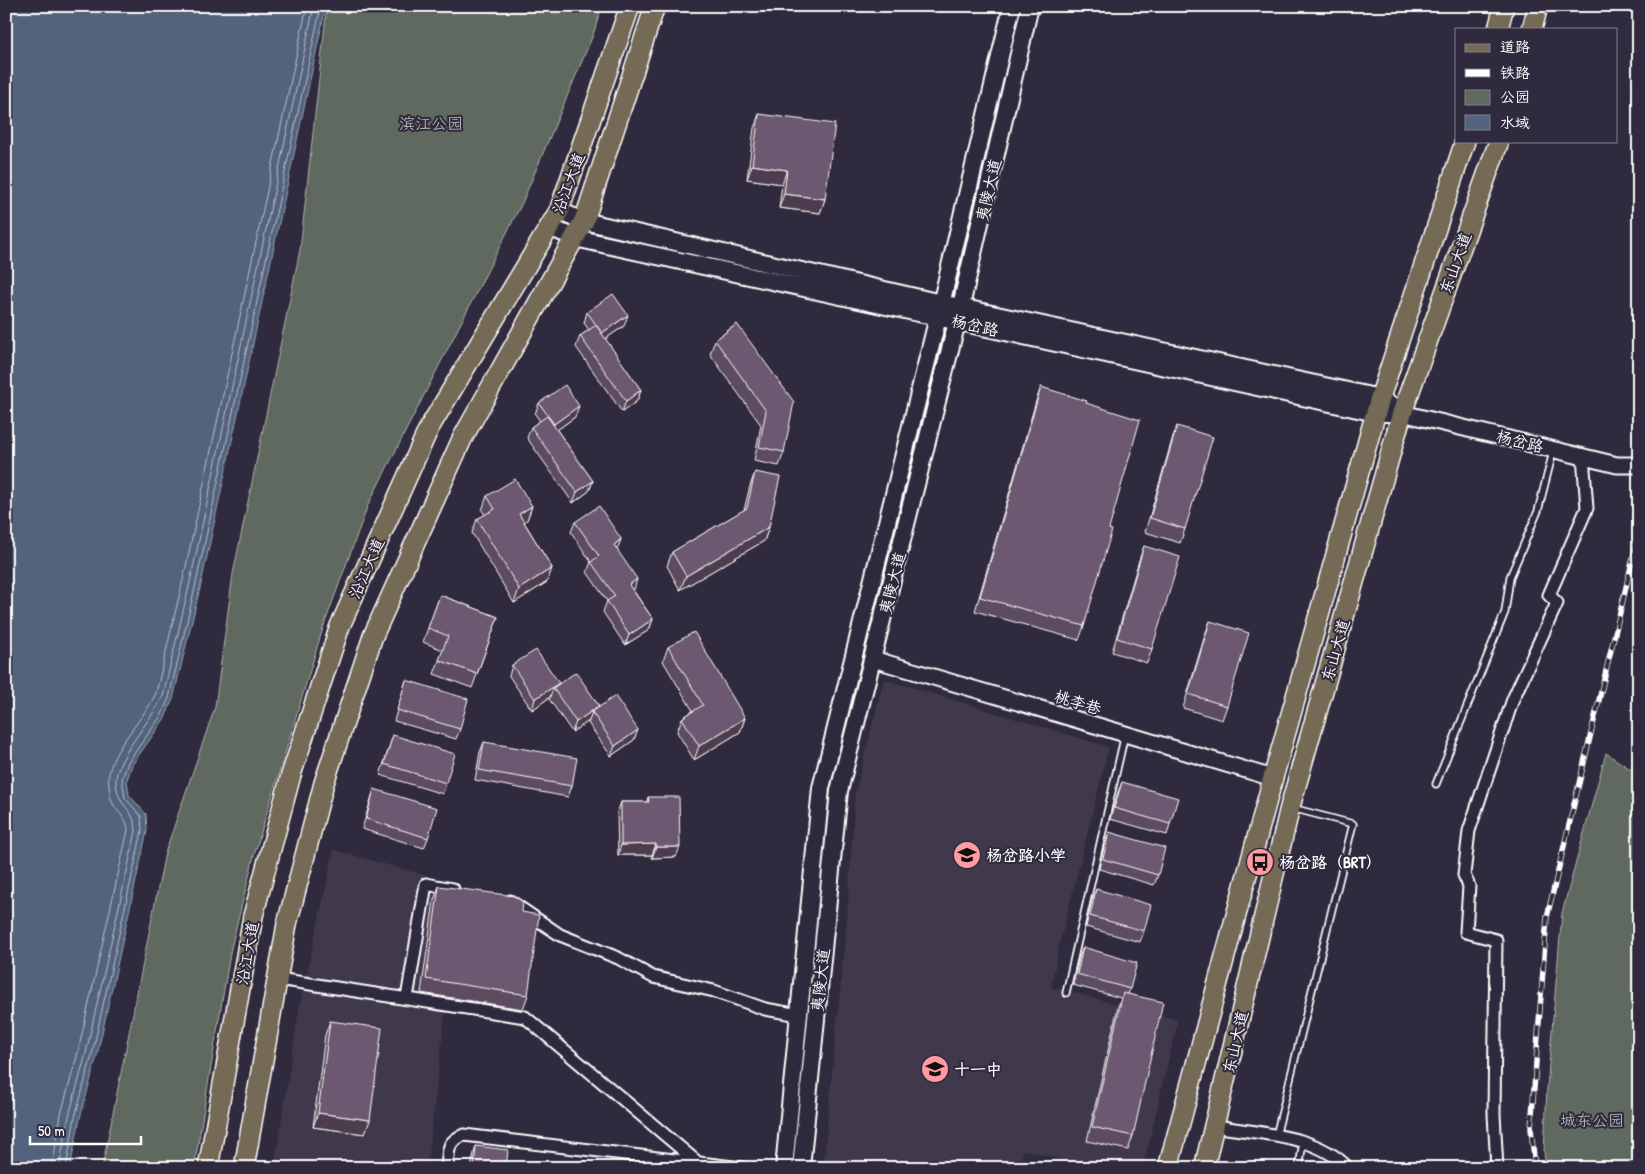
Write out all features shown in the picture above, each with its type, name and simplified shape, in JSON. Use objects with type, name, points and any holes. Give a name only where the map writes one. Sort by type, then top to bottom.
[{"type":"main road","name":"沿江大道","points":[[208,1168],[253,916],[290,775],[340,626],[429,428],[559,211],[630,6]]},
{"type":"main road","name":"沿江大道","points":[[244,1168],[287,924],[324,783],[373,636],[462,438],[584,221],[655,6]]},
{"type":"main road","name":"夷陵大道","points":[[784,1168],[822,788],[940,310],[1012,6]]},
{"type":"main road","name":"夷陵大道","points":[[801,1168],[839,791],[959,314],[1030,6]]},
{"type":"main road","points":[[1498,28],[1504,6]]},
{"type":"main road","points":[[1532,28],[1538,6]]},
{"type":"main road","name":"东山大道","points":[[1168,1168],[1273,778],[1378,406],[1465,142]]},
{"type":"main road","name":"东山大道","points":[[1204,1168],[1290,807],[1402,413],[1499,142]]},
{"type":"main road","name":"杨岔路","points":[[559,211],[584,221],[940,310]]},
{"type":"main road","name":"杨岔路","points":[[549,227],[575,238],[959,314],[1378,406],[1402,413]]},
{"type":"street","name":"杨岔路","points":[[1402,413],[1618,465],[1639,465]]},
{"type":"street","points":[[1497,1168],[1494,1114],[1496,940],[1466,932],[1469,886],[1464,875],[1469,832],[1513,699],[1558,603],[1549,595],[1587,508],[1583,456]]},
{"type":"street","name":"桃李巷","points":[[872,659],[1273,778]]},
{"type":"street","points":[[407,998],[426,884],[463,891]]},
{"type":"street","points":[[500,899],[509,901],[560,934],[618,958],[653,978],[714,991],[765,1009],[799,1015]]},
{"type":"street","points":[[278,978],[525,1017],[697,1162]]},
{"type":"street","points":[[1215,1126],[1317,1145],[1338,1158],[1348,1168]]},
{"type":"street","points":[[447,1168],[449,1146],[454,1139],[464,1135],[742,1168]]},
{"type":"lane","points":[[1436,784],[1505,612],[1510,577],[1538,511],[1554,450]]},
{"type":"lane","points":[[1066,992],[1125,734]]},
{"type":"lane","points":[[1276,1136],[1353,824],[1290,807]]},
{"type":"lane","points":[[1299,1168],[1303,1142]]},
{"type":"shaded area","points":[[884,679],[1109,747],[1059,946],[1051,987],[1178,1020],[1143,1168],[1077,1168],[1077,1163],[1023,1150],[1020,1168],[823,1168],[847,917],[855,793]]},
{"type":"shaded area","points":[[334,850],[460,885],[427,1168],[274,1168],[300,1003]]},
{"type":"green space","name":"滨江公园","points":[[327,6],[602,6],[593,35],[522,203],[368,505],[323,628],[255,852],[231,948],[194,1168],[102,1168],[165,853],[215,707],[233,574],[300,250]]},
{"type":"green space","name":"城东公园","points":[[1606,753],[1639,775],[1639,1168],[1546,1168],[1544,1151],[1547,1088],[1562,913]]},
{"type":"water","points":[[6,6],[326,6],[201,584],[173,699],[165,718],[132,765],[127,780],[129,795],[146,814],[147,831],[70,1168],[6,1168]]},
{"type":"building","points":[[759,114],[835,124],[825,199],[784,194],[787,170],[752,165]]},
{"type":"building","points":[[613,294],[628,315],[602,333],[587,312]]},
{"type":"building","points":[[737,324],[794,402],[784,452],[759,447],[766,411],[715,340]]},
{"type":"building","points":[[596,325],[641,390],[626,401],[580,336]]},
{"type":"building","points":[[565,385],[579,406],[554,424],[539,403]]},
{"type":"building","points":[[1041,387],[1140,420],[1109,529],[1112,530],[1084,626],[980,597]]},
{"type":"building","points":[[547,416],[593,481],[577,492],[531,427]]},
{"type":"building","points":[[1177,426],[1213,437],[1185,529],[1150,518]]},
{"type":"building","points":[[755,472],[780,477],[769,527],[686,576],[672,552],[747,508]]},
{"type":"building","points":[[515,479],[532,506],[519,514],[552,568],[519,589],[477,519],[495,509],[487,496]]},
{"type":"building","points":[[599,506],[621,539],[614,545],[637,579],[629,585],[653,619],[629,635],[607,601],[615,596],[591,562],[599,556],[575,522]]},
{"type":"building","points":[[1144,546],[1180,557],[1152,649],[1117,638]]},
{"type":"building","points":[[440,595],[498,617],[477,674],[439,660],[448,636],[428,628]]},
{"type":"building","points":[[1210,621],[1249,633],[1227,706],[1188,694]]},
{"type":"building","points":[[694,632],[745,718],[699,746],[682,718],[703,705],[668,647]]},
{"type":"building","points":[[536,650],[559,683],[535,699],[512,665]]},
{"type":"building","points":[[576,672],[599,706],[576,722],[553,688]]},
{"type":"building","points":[[406,680],[468,699],[460,729],[397,710]]},
{"type":"building","points":[[615,696],[638,730],[615,746],[592,712]]},
{"type":"building","points":[[393,735],[455,754],[446,783],[384,764]]},
{"type":"building","points":[[484,742],[577,758],[572,786],[479,770]]},
{"type":"building","points":[[1122,782],[1178,798],[1170,824],[1114,808]]},
{"type":"building","points":[[374,789],[437,808],[428,838],[366,819]]},
{"type":"building","points":[[648,797],[679,797],[680,847],[656,847],[656,844],[621,845],[621,802],[649,802]]},
{"type":"building","points":[[1109,832],[1165,848],[1158,875],[1103,859]]},
{"type":"building","points":[[439,886],[514,896],[523,902],[522,912],[539,915],[528,995],[426,979]]},
{"type":"building","points":[[1096,889],[1151,905],[1144,931],[1090,916]]},
{"type":"building","points":[[1083,947],[1137,963],[1130,989],[1077,974]]},
{"type":"building","points":[[1123,993],[1163,1002],[1133,1136],[1092,1127]]},
{"type":"building","points":[[330,1021],[382,1028],[370,1120],[318,1113]]},
{"type":"building","points":[[476,1146],[508,1150],[506,1168],[474,1168]]},
{"type":"building","points":[[647,1160],[678,1164],[678,1168],[646,1168]]},
{"type":"railway","points":[[1535,1168],[1531,1128],[1547,917],[1639,533]]},
{"type":"place","name":"杨岔路小学","points":[[967,855]]},
{"type":"place","name":"杨岔路（BRT）","points":[[1260,862]]},
{"type":"place","name":"十一中","points":[[935,1069]]}]
